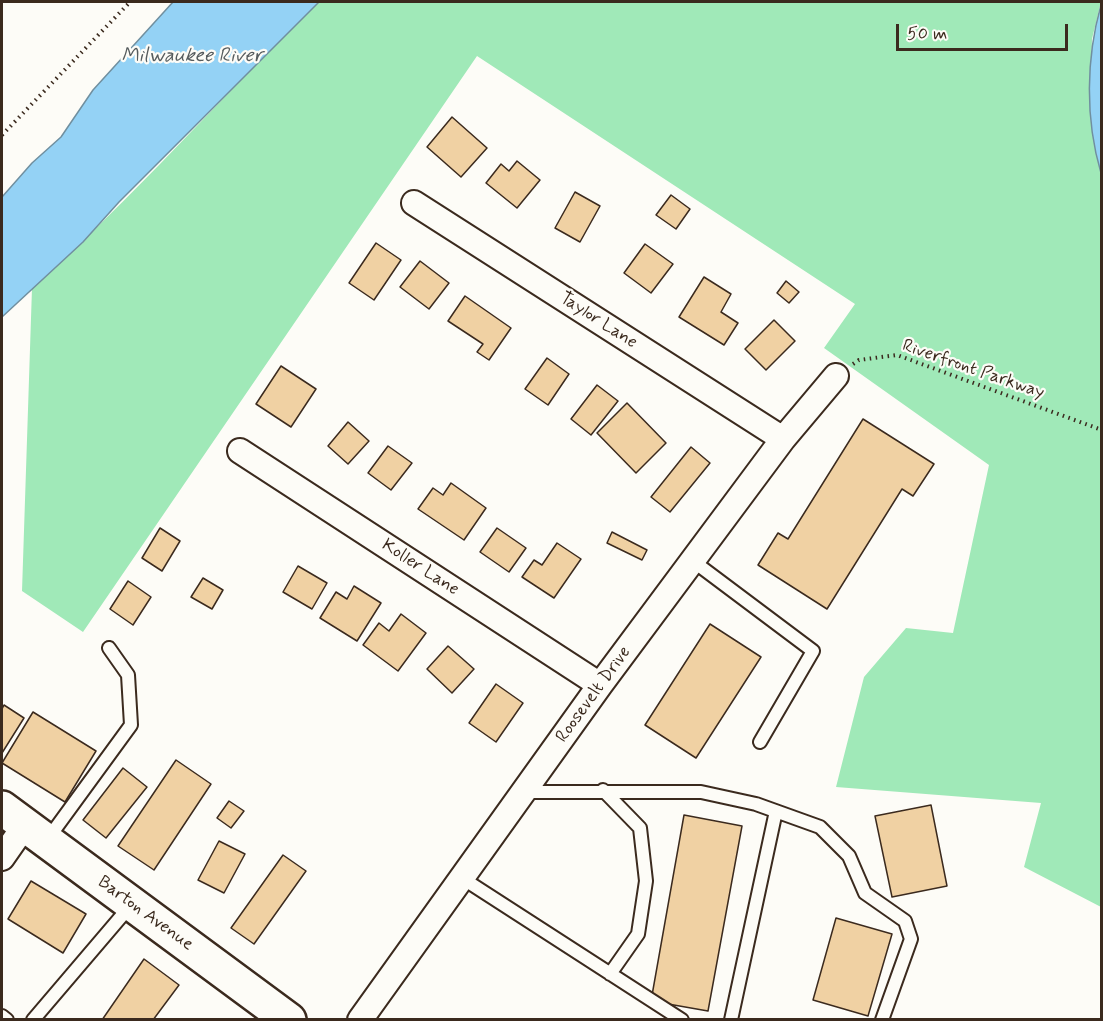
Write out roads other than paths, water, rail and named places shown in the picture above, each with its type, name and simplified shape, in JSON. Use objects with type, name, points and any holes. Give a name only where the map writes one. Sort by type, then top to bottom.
[{"type":"main road","name":"Barton Avenue","points":[[24,825],[289,1020]]},
{"type":"street","name":"Taylor Lane","points":[[414,203],[783,439]]},
{"type":"street","name":"Roosevelt Drive","points":[[360,1020],[600,685],[783,439],[836,376]]},
{"type":"street","name":"Koller Lane","points":[[240,451],[600,685]]},
{"type":"street","points":[[2,858],[24,825]]},
{"type":"lane","points":[[693,561],[813,651],[760,742]]},
{"type":"lane","points":[[24,825],[131,725],[128,675],[109,648]]},
{"type":"lane","points":[[603,790],[640,828],[646,881],[638,934],[610,974]]},
{"type":"lane","points":[[524,792],[603,790],[701,792],[756,804],[820,827],[849,856],[865,893],[905,921],[911,939],[882,1020]]},
{"type":"lane","points":[[731,1020],[776,811]]},
{"type":"lane","points":[[462,878],[682,1020]]},
{"type":"lane","points":[[33,1020],[132,904]]},
{"type":"lane","points":[[2,1016],[7,1020]]},
{"type":"water","name":"Milwaukee River","points":[[173,2],[319,2],[119,202],[83,242],[2,317],[2,197],[32,163],[61,137],[93,90]]},
{"type":"water","points":[[1101,5],[1101,173],[1092,131],[1089,89],[1092,46]]}]
